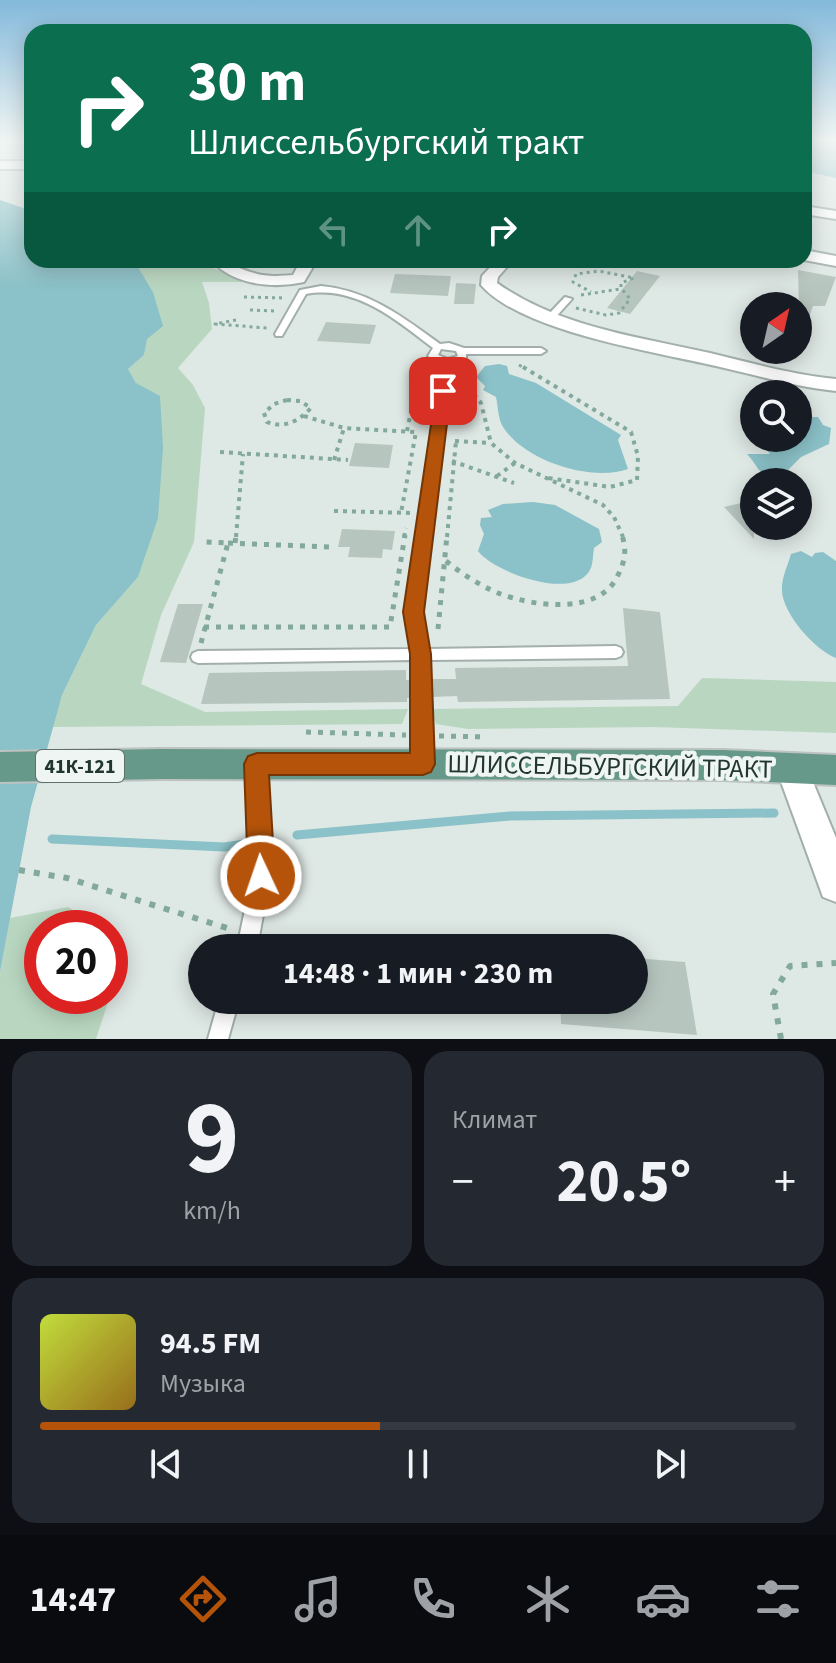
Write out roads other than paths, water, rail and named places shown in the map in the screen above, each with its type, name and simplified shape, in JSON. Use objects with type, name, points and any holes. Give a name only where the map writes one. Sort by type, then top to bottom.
[{"type":"main road","name":"ШЛИССЕЛЬБУРГСКИЙ ТРАКТ","points":[[0,767],[423,764],[836,770]]},
{"type":"street","points":[[812,211],[836,215]]},
{"type":"street","points":[[812,256],[836,261]]},
{"type":"street","points":[[228,268],[240,274],[284,281],[298,279],[304,268]]},
{"type":"street","points":[[498,268],[490,276],[489,285],[512,303],[560,307],[632,341],[786,377],[836,385]]},
{"type":"street","points":[[792,768],[836,884]]},
{"type":"lane","points":[[280,332],[303,292],[317,287],[357,296],[406,324],[438,347],[455,347],[463,351],[541,351]]},
{"type":"lane","points":[[438,347],[433,356],[447,362],[463,358],[463,351]]},
{"type":"lane","points":[[423,764],[421,654],[414,612],[447,362]]},
{"type":"lane","points":[[198,657],[616,652]]},
{"type":"lane","points":[[250,934],[261,876],[257,764]]},
{"type":"lane","points":[[218,1039],[225,1014]]},
{"type":"water","points":[[0,200],[24,208],[24,268],[139,268],[153,292],[163,326],[147,339],[144,355],[128,369],[136,383],[160,396],[163,448],[158,518],[138,577],[96,625],[62,695],[31,807],[0,972]]},
{"type":"water","points":[[485,366],[507,366],[509,374],[536,383],[621,435],[618,440],[628,469],[596,473],[560,466],[542,459],[513,439],[501,424],[496,397],[483,390],[485,386],[476,377]]},
{"type":"water","points":[[812,417],[818,417],[823,425],[831,428],[829,444],[812,452]]},
{"type":"water","points":[[768,452],[812,452],[790,468],[758,468],[747,454],[770,454]]},
{"type":"water","points":[[533,502],[555,505],[599,529],[602,542],[594,548],[591,567],[584,577],[559,584],[528,579],[498,566],[478,551],[484,534],[481,518],[492,517],[488,510],[503,504]]},
{"type":"water","points":[[801,551],[812,557],[815,553],[823,552],[836,561],[836,658],[802,630],[784,600],[783,582],[791,554]]},
{"type":"waterway","points":[[297,835],[510,816],[774,813]]},
{"type":"waterway","points":[[52,839],[224,847],[245,844]]}]
